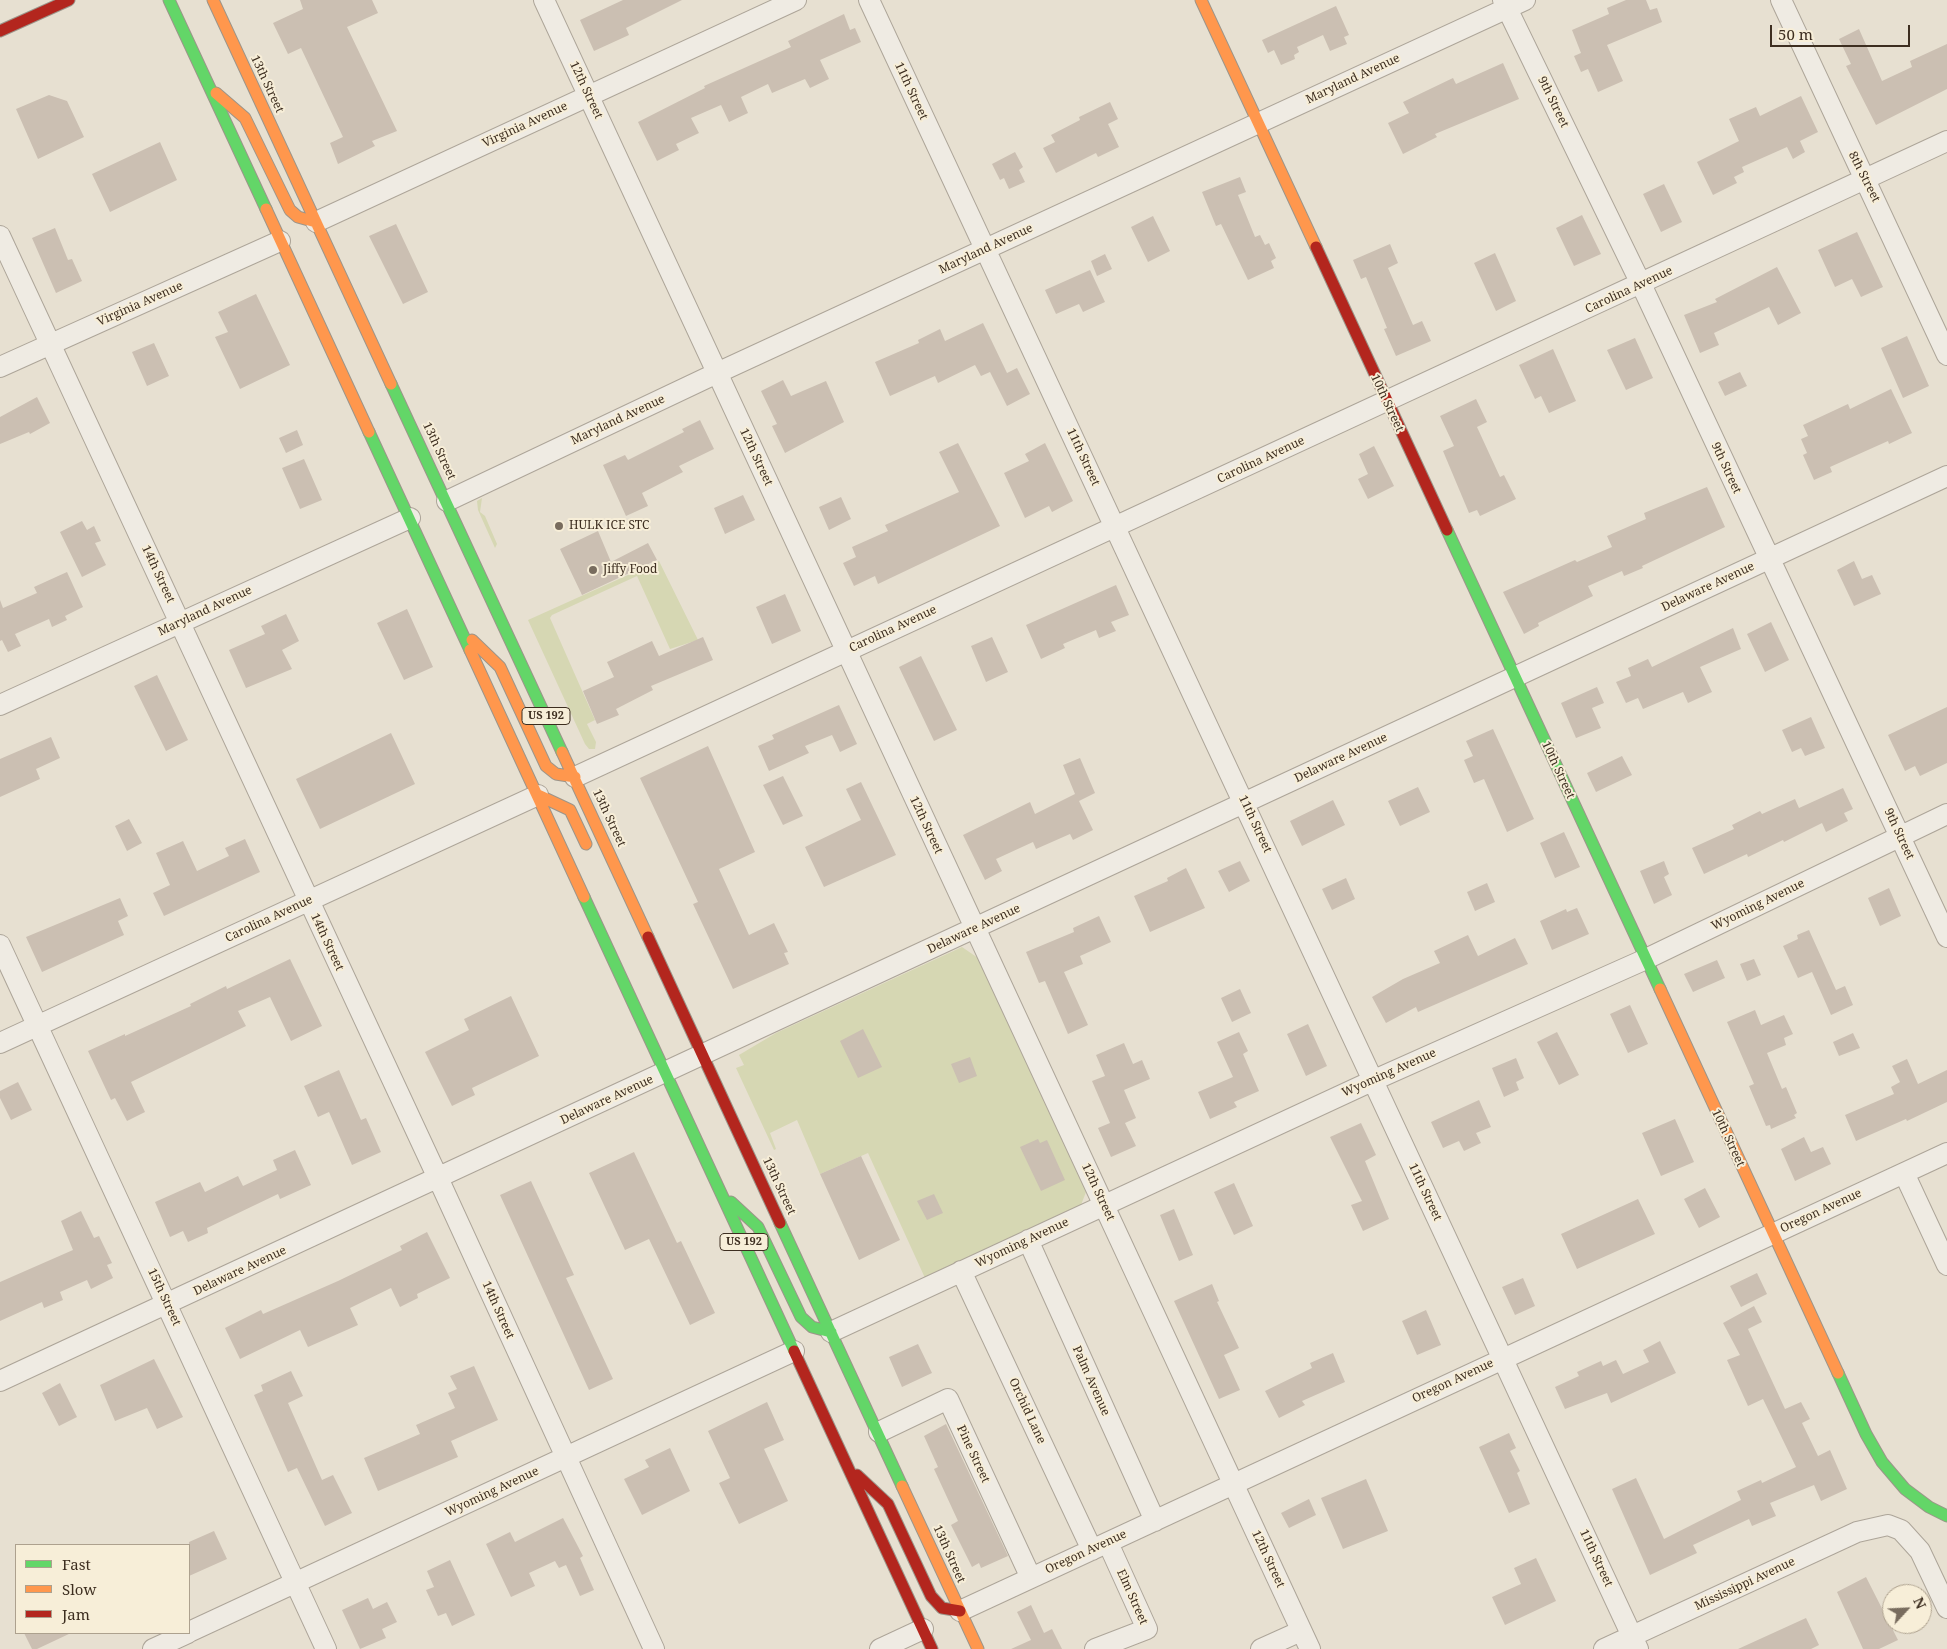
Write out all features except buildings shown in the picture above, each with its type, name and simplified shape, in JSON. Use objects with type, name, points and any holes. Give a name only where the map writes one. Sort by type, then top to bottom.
[{"type":"main road","points":[[0,32],[69,0]]},
{"type":"main road","name":"US 192","points":[[169,0],[209,87],[288,243],[345,376],[417,520],[460,628],[722,1194],[801,1352],[848,1468],[928,1630],[932,1649]]},
{"type":"main road","name":"13th Street","points":[[213,0],[389,378],[438,499],[575,777],[831,1332],[870,1428],[978,1649]]},
{"type":"main road","name":"10th Street","points":[[1200,0],[1866,1434],[1882,1462],[1905,1489],[1929,1508],[1947,1516]]},
{"type":"main road","points":[[209,87],[245,118],[290,210],[298,218],[316,222]]},
{"type":"main road","points":[[362,351],[389,378]]},
{"type":"main road","points":[[345,376],[360,386]]},
{"type":"main road","points":[[490,627],[513,649]]},
{"type":"main road","points":[[460,628],[500,667],[546,766],[556,774],[575,777]]},
{"type":"main road","points":[[538,795],[557,802],[570,810],[589,852]]},
{"type":"main road","points":[[618,898],[635,908]]},
{"type":"main road","points":[[722,1194],[758,1227],[801,1317],[812,1327],[831,1332]]},
{"type":"main road","points":[[848,1468],[888,1504],[931,1596],[942,1608],[960,1611]]},
{"type":"street","name":"12th Street","points":[[544,0],[1310,1649]]},
{"type":"street","name":"Virginia Avenue","points":[[316,222],[796,0]]},
{"type":"street","name":"11th Street","points":[[869,0],[1117,527],[1372,1080],[1504,1358],[1635,1643]]},
{"type":"street","name":"8th Street","points":[[1781,0],[1852,152],[1867,179],[1947,355]]},
{"type":"street","name":"Maryland Avenue","points":[[438,499],[985,250],[1512,3]]},
{"type":"street","name":"9th Street","points":[[1512,3],[1769,559],[1947,937]]},
{"type":"street","name":"Carolina Avenue","points":[[575,777],[1947,141]]},
{"type":"street","name":"14th Street","points":[[0,236],[438,1178],[654,1649]]},
{"type":"street","name":"Virginia Avenue","points":[[0,367],[288,243]]},
{"type":"street","name":"Delaware Avenue","points":[[0,1381],[1947,476]]},
{"type":"street","name":"Maryland Avenue","points":[[0,705],[180,622],[417,520]]},
{"type":"street","name":"Carolina Avenue","points":[[0,1043],[538,795]]},
{"type":"street","name":"Wyoming Avenue","points":[[831,1332],[1372,1080],[1646,959],[1947,814]]},
{"type":"street","name":"15th Street","points":[[0,945],[326,1649]]},
{"type":"street","name":"Oregon Avenue","points":[[960,1611],[1947,1153]]},
{"type":"street","points":[[1904,1172],[1947,1265]]},
{"type":"street","name":"Palm Avenue","points":[[1028,1240],[1155,1521]]},
{"type":"street","name":"Orchid Lane","points":[[961,1271],[1100,1546]]},
{"type":"street","name":"Wyoming Avenue","points":[[190,1632],[566,1458],[801,1352]]},
{"type":"street","name":"Pine Street","points":[[870,1428],[948,1399],[1031,1578]]},
{"type":"street","name":"Mississippi Avenue","points":[[1604,1649],[1635,1643],[1857,1532],[1888,1525],[1901,1530],[1920,1551],[1947,1608]]},
{"type":"street","name":"Elm Street","points":[[1095,1649],[1147,1629],[1100,1546]]},
{"type":"street","points":[[880,1649],[928,1630]]},
{"type":"street","points":[[1261,1649],[1301,1631]]},
{"type":"street","name":"Wyoming Avenue","points":[[153,1649],[186,1634]]},
{"type":"green space","points":[[482,498],[480,512],[485,516],[497,544],[495,548],[478,510],[477,501]]},
{"type":"green space","points":[[659,561],[698,640],[670,649],[637,576],[552,615],[550,618],[595,720],[587,724],[596,742],[595,749],[589,749],[528,620]]},
{"type":"green space","points":[[962,947],[978,958],[1086,1192],[1081,1205],[1068,1212],[925,1278],[868,1153],[820,1174],[797,1120],[770,1133],[776,1149],[774,1150],[736,1068],[744,1065],[739,1055],[776,1033]]},
{"type":"traffic: fast","points":[[169,0],[266,209]]},
{"type":"traffic: fast","points":[[391,384],[562,752]]},
{"type":"traffic: fast","points":[[369,432],[470,650]]},
{"type":"traffic: fast","points":[[1447,530],[1660,989]]},
{"type":"traffic: fast","points":[[584,897],[794,1351]]},
{"type":"traffic: fast","points":[[731,1202],[758,1227],[801,1317],[812,1327],[831,1332]]},
{"type":"traffic: fast","points":[[780,1223],[902,1486]]},
{"type":"traffic: fast","points":[[1838,1373],[1866,1434],[1882,1462],[1905,1489],[1929,1507],[1947,1516]]},
{"type":"traffic: slow","points":[[213,0],[391,384]]},
{"type":"traffic: slow","points":[[1201,0],[1316,247]]},
{"type":"traffic: slow","points":[[216,93],[245,118],[290,210],[298,217],[316,222]]},
{"type":"traffic: slow","points":[[266,209],[369,432]]},
{"type":"traffic: slow","points":[[472,640],[500,667],[546,766],[556,774],[575,777]]},
{"type":"traffic: slow","points":[[470,650],[584,897]]},
{"type":"traffic: slow","points":[[562,752],[648,937]]},
{"type":"traffic: slow","points":[[538,795],[570,810],[586,844]]},
{"type":"traffic: slow","points":[[1660,989],[1838,1373]]},
{"type":"traffic: slow","points":[[902,1486],[978,1649]]},
{"type":"traffic: jam","points":[[0,31],[69,0]]},
{"type":"traffic: jam","points":[[1316,247],[1447,530]]},
{"type":"traffic: jam","points":[[648,937],[780,1223]]},
{"type":"traffic: jam","points":[[794,1351],[932,1649]]},
{"type":"traffic: jam","points":[[857,1475],[888,1504],[931,1596],[942,1608],[960,1611]]},
{"type":"place","name":"HULK ICE STC","points":[[559,526]]},
{"type":"place","name":"Jiffy Food","points":[[593,570]]}]
